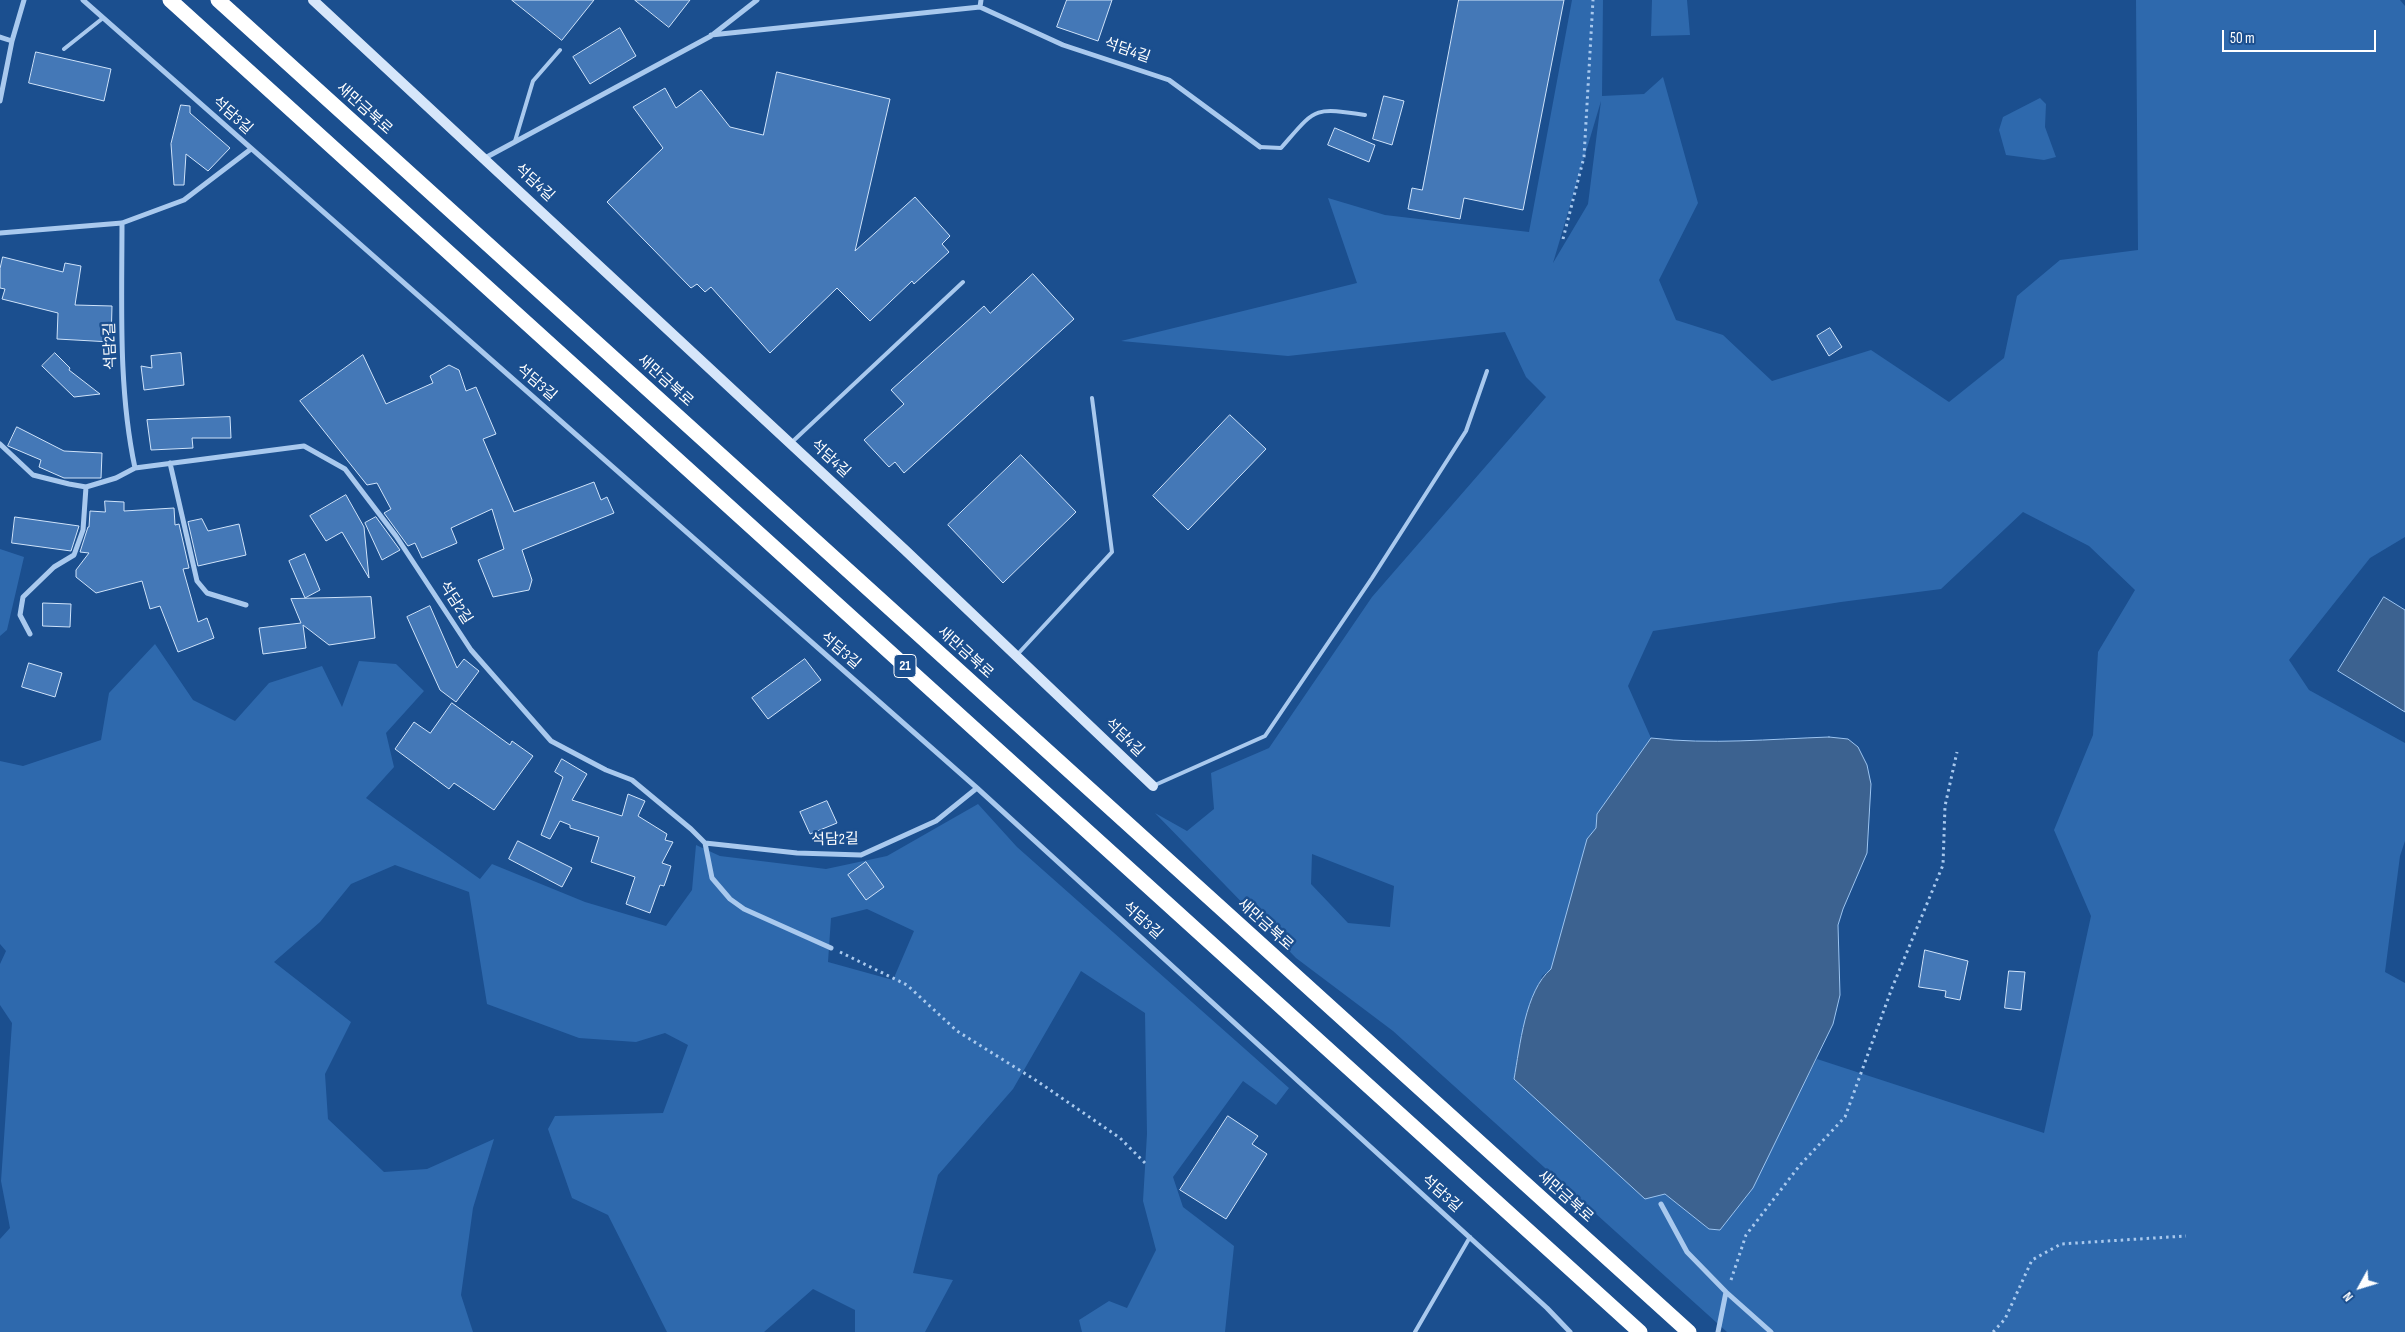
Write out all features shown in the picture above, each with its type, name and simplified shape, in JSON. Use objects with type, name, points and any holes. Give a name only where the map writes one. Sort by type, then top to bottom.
[{"type":"highway","name":"21","points":[[170,0],[1640,1332]]},
{"type":"highway","name":"새만금북로","points":[[218,0],[1689,1332]]},
{"type":"street","points":[[0,102],[12,40],[24,0]]},
{"type":"street","name":"석담3길","points":[[83,0],[977,788],[1470,1237],[1547,1308],[1570,1332]]},
{"type":"street","name":"석담4길","points":[[313,0],[790,443],[1153,786]]},
{"type":"street","name":"석담4길","points":[[485,158],[711,36],[757,0]]},
{"type":"street","points":[[711,36],[980,7],[981,0]]},
{"type":"street","name":"석담4길","points":[[980,7],[1063,45],[1169,80],[1260,147]]},
{"type":"street","points":[[0,37],[12,40]]},
{"type":"street","points":[[0,233],[122,223],[184,200],[251,150]]},
{"type":"street","name":"석담2길","points":[[122,223],[124,365],[128,432],[135,468]]},
{"type":"street","name":"석담2길","points":[[0,444],[33,475],[86,487],[116,478],[135,468],[304,446],[345,469],[396,536],[471,650],[552,741],[606,770],[632,780],[705,843],[797,853],[861,855],[936,821],[977,788]]},
{"type":"street","points":[[170,463],[197,581],[207,593],[246,604]]},
{"type":"street","points":[[30,634],[20,615],[23,597],[54,567],[74,555],[83,530],[86,487]]},
{"type":"street","points":[[705,843],[712,878],[730,899],[744,909],[831,948]]},
{"type":"street","points":[[1660,1204],[1688,1252],[1726,1292],[1771,1332]]},
{"type":"street","points":[[1718,1332],[1726,1292]]},
{"type":"lane","points":[[64,49],[103,18]]},
{"type":"lane","points":[[515,142],[533,81],[560,50]]},
{"type":"lane","points":[[1260,147],[1281,148],[1311,114],[1329,110],[1365,115]]},
{"type":"lane","points":[[790,443],[963,282]]},
{"type":"lane","points":[[1153,786],[1265,736],[1372,578],[1466,431],[1487,372]]},
{"type":"lane","points":[[1016,656],[1112,552],[1092,398]]},
{"type":"lane","points":[[1415,1332],[1470,1237]]},
{"type":"path","points":[[1563,239],[1584,157],[1593,0]]},
{"type":"path","points":[[1726,1292],[1746,1235],[1800,1165],[1845,1117],[1868,1060],[1892,988],[1943,865],[1945,806],[1957,752]]},
{"type":"path","points":[[831,948],[907,985],[957,1031],[1037,1081],[1120,1138],[1146,1164]]},
{"type":"path","points":[[1992,1332],[2005,1319],[2032,1260],[2061,1244],[2186,1236]]},
{"type":"shaded area","points":[[1572,0],[1603,0],[1602,96],[1644,94],[1663,77],[1698,203],[1659,280],[1676,320],[1723,335],[1772,381],[1871,350],[1949,402],[2004,358],[2017,296],[2060,260],[2138,250],[2136,0],[2400,0],[2405,6],[2405,537],[2370,558],[2289,660],[2309,690],[2405,743],[2405,841],[2400,856],[2385,972],[2405,983],[2405,1332],[1727,1332],[1393,1031],[1296,958],[1155,813],[1187,831],[1214,809],[1211,773],[1269,748],[1372,597],[1546,397],[1526,377],[1505,332],[1288,356],[1121,341],[1357,283],[1328,198],[1385,215],[1529,232]],"holes":[[[1601,101],[1588,204],[1553,263]],[[2023,512],[2089,546],[2135,590],[2098,652],[2093,735],[2054,830],[2091,916],[2044,1133],[1817,1059],[1780,1129],[1753,1188],[1720,1230],[1709,1229],[1514,1079],[1521,1042],[1542,976],[1551,969],[1558,950],[1587,839],[1596,828],[1597,814],[1651,738],[1628,686],[1653,631],[1841,602],[1941,589]],[[1312,854],[1394,886],[1390,927],[1348,923],[1311,884]]]},
{"type":"shaded area","points":[[1652,0],[1687,0],[1690,35],[1651,36]]},
{"type":"shaded area","points":[[2040,98],[2046,104],[2045,127],[2056,157],[2044,160],[2006,155],[1999,130],[2003,117]]},
{"type":"shaded area","points":[[0,549],[24,557],[7,630],[0,636]]},
{"type":"shaded area","points":[[2384,597],[2405,610],[2405,712],[2338,671]]},
{"type":"shaded area","points":[[155,644],[193,700],[235,721],[269,683],[322,666],[342,707],[359,661],[396,664],[424,691],[386,733],[394,767],[366,798],[480,879],[492,864],[585,902],[666,926],[692,890],[696,845],[720,856],[826,869],[887,856],[978,804],[1017,847],[1289,1088],[1276,1105],[1243,1081],[1173,1177],[1183,1207],[1234,1246],[1225,1332],[1082,1332],[1079,1320],[1109,1301],[1127,1308],[1156,1250],[1143,1201],[1147,1134],[1145,1013],[1081,971],[1013,1089],[938,1175],[913,1273],[953,1280],[925,1332],[855,1332],[855,1310],[813,1289],[764,1332],[667,1332],[608,1215],[572,1198],[548,1129],[555,1116],[663,1113],[688,1045],[665,1033],[636,1042],[579,1038],[487,1004],[469,892],[395,865],[351,884],[320,922],[274,962],[351,1022],[325,1074],[328,1119],[384,1172],[427,1169],[494,1139],[473,1208],[461,1295],[473,1332],[0,1332],[0,1239],[10,1228],[1,1181],[12,1023],[0,1005],[0,964],[6,951],[0,944],[0,761],[23,766],[101,740],[109,693]],"holes":[[[867,909],[914,931],[893,980],[828,962],[831,918]]]},
{"type":"shaded area","points":[[1829,737],[1848,739],[1858,747],[1867,765],[1871,784],[1867,853],[1838,925],[1840,995],[1833,1024],[1753,1188],[1720,1230],[1709,1229],[1665,1194],[1645,1199],[1514,1079],[1521,1035],[1535,991],[1551,969],[1587,839],[1596,828],[1597,814],[1651,738],[1718,741]]},
{"type":"building","points":[[512,0],[594,0],[562,40]]},
{"type":"building","points":[[635,0],[690,0],[669,27]]},
{"type":"building","points":[[1067,0],[1112,0],[1098,41],[1057,27]]},
{"type":"building","points":[[1459,0],[1564,0],[1523,210],[1464,198],[1460,219],[1408,209],[1412,188],[1422,190]]},
{"type":"building","points":[[620,28],[636,56],[590,84],[573,57]]},
{"type":"building","points":[[36,52],[111,69],[104,101],[29,83]]},
{"type":"building","points":[[777,72],[890,99],[855,251],[915,197],[950,236],[942,244],[949,252],[914,284],[912,281],[870,321],[837,288],[770,353],[711,287],[705,292],[697,284],[691,288],[607,202],[663,148],[633,107],[665,88],[676,108],[701,90],[730,127],[763,135]]},
{"type":"building","points":[[1384,96],[1404,101],[1392,145],[1373,139]]},
{"type":"building","points":[[181,105],[190,106],[190,113],[230,148],[208,171],[186,154],[184,185],[174,185],[171,144]]},
{"type":"building","points":[[1335,128],[1375,145],[1369,162],[1328,145]]},
{"type":"building","points":[[3,257],[63,272],[65,263],[81,266],[75,305],[112,306],[111,342],[57,339],[58,313],[2,299],[5,289],[0,288],[0,269]]},
{"type":"building","points":[[1033,274],[1074,319],[904,473],[895,462],[889,467],[864,440],[904,404],[891,390],[984,306],[990,313]]},
{"type":"building","points":[[1830,328],[1842,347],[1829,356],[1817,336]]},
{"type":"building","points":[[55,353],[70,368],[69,370],[100,394],[74,397],[42,366]]},
{"type":"building","points":[[181,353],[184,385],[144,390],[141,366],[152,368],[151,356]]},
{"type":"building","points":[[363,355],[386,404],[433,383],[430,376],[449,365],[459,370],[466,391],[476,387],[496,434],[483,439],[514,512],[594,482],[601,500],[607,497],[614,513],[522,550],[532,580],[529,590],[493,597],[478,560],[504,549],[492,509],[451,528],[457,543],[422,558],[415,543],[408,546],[384,513],[391,509],[377,483],[367,485],[300,401]]},
{"type":"building","points":[[1230,415],[1266,449],[1188,530],[1153,496]]},
{"type":"building","points":[[230,417],[231,438],[192,438],[193,448],[151,450],[147,420]]},
{"type":"building","points":[[17,427],[64,451],[102,453],[101,478],[64,478],[39,467],[41,460],[8,446]]},
{"type":"building","points":[[1021,455],[1076,512],[1003,583],[948,525]]},
{"type":"building","points":[[346,495],[364,527],[369,578],[342,532],[326,541],[310,516]]},
{"type":"building","points":[[105,501],[124,502],[124,511],[174,508],[175,525],[179,524],[189,568],[183,569],[198,622],[207,618],[214,638],[178,652],[160,606],[150,609],[142,581],[96,593],[76,577],[76,570],[89,553],[80,552],[89,527],[90,511],[105,512]]},
{"type":"building","points":[[15,517],[79,526],[71,551],[12,543]]},
{"type":"building","points":[[376,517],[400,550],[382,560],[365,523]]},
{"type":"building","points":[[202,519],[208,531],[239,524],[246,555],[198,566],[188,522]]},
{"type":"building","points":[[305,554],[320,590],[305,598],[289,561]]},
{"type":"building","points":[[371,597],[375,638],[329,645],[303,625],[306,648],[263,654],[259,628],[301,623],[291,599]]},
{"type":"building","points":[[43,603],[71,604],[70,627],[43,626]]},
{"type":"building","points":[[430,606],[457,668],[464,659],[479,671],[456,702],[440,690],[407,617]]},
{"type":"building","points":[[805,659],[821,680],[768,719],[752,698]]},
{"type":"building","points":[[29,663],[62,673],[55,697],[22,687]]},
{"type":"building","points":[[452,703],[510,745],[512,741],[533,756],[494,810],[454,783],[449,789],[395,749],[414,722],[430,733]]},
{"type":"building","points":[[562,759],[587,774],[572,800],[622,816],[628,794],[645,801],[638,816],[667,834],[665,840],[673,842],[662,863],[671,866],[664,886],[660,885],[650,913],[626,904],[635,877],[591,862],[599,837],[570,828],[570,825],[560,821],[550,839],[541,835],[563,777],[555,772]]},
{"type":"building","points":[[827,801],[837,823],[810,834],[800,812]]},
{"type":"building","points":[[518,841],[572,868],[562,887],[509,859]]},
{"type":"building","points":[[866,862],[884,887],[866,900],[848,875]]},
{"type":"building","points":[[1925,950],[1968,961],[1960,1000],[1945,997],[1946,991],[1919,987]]},
{"type":"building","points":[[2009,971],[2025,972],[2021,1010],[2005,1008]]},
{"type":"building","points":[[1228,1116],[1258,1136],[1252,1144],[1267,1154],[1226,1219],[1180,1190]]}]
